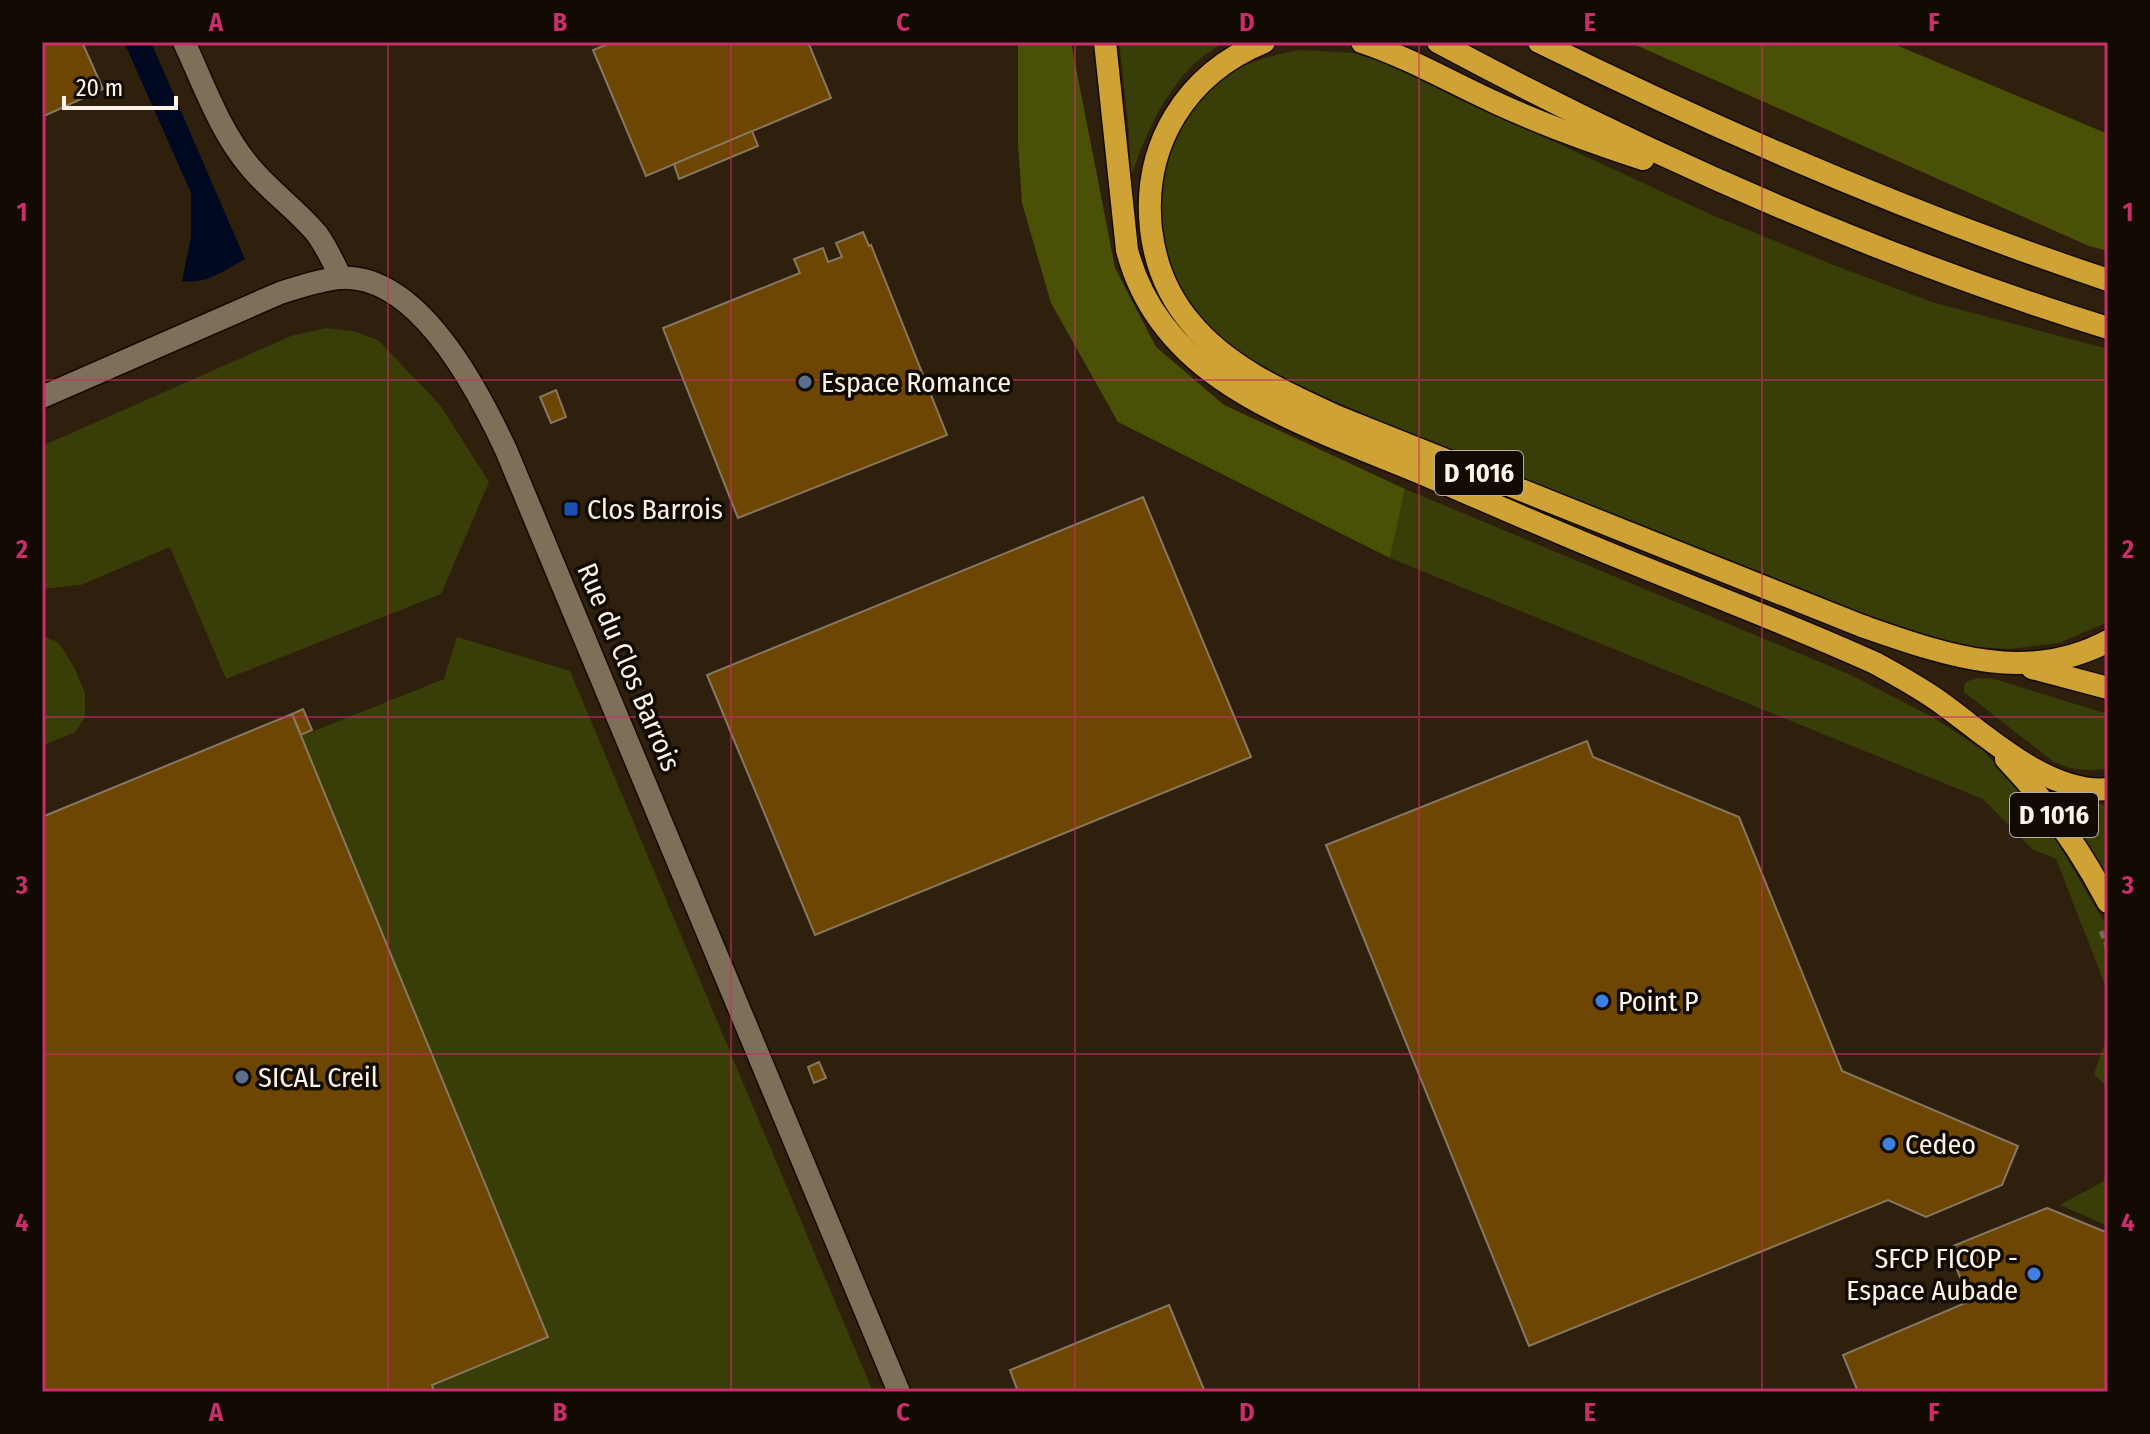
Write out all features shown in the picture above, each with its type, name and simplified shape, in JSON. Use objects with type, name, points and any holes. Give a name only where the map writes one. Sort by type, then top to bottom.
[{"type":"highway","name":"D 1016","points":[[1105,42],[1127,250],[1133,271],[1148,304],[1161,322],[1206,368],[1258,401],[1330,435],[1875,663],[1928,694],[2027,764],[2061,781],[2088,789],[2108,789]]},
{"type":"highway","name":"D 1016","points":[[1264,42],[1224,62],[1189,96],[1163,137],[1150,186],[1152,239],[1163,278],[1192,325],[1227,357],[1289,394],[1338,417],[1862,626],[1946,653],[1993,663],[2064,659],[2108,641]]},
{"type":"highway","points":[[1362,42],[1554,128],[1750,194]]},
{"type":"highway","points":[[1438,42],[1559,106],[1750,194],[1880,248],[2016,299],[2108,328]]},
{"type":"highway","points":[[1539,42],[1796,161],[1937,219],[2108,280]]},
{"type":"highway","name":"D 1016","points":[[2015,664],[2108,688]]},
{"type":"highway","name":"D 1016","points":[[1986,737],[2059,820],[2108,902]]},
{"type":"street","points":[[184,42],[234,146],[251,169],[316,234],[328,250],[341,278]]},
{"type":"street","name":"Rue du Clos Barrois","points":[[42,397],[280,293],[341,278],[379,286],[412,308],[430,325],[457,359],[506,450],[899,1392]]},
{"type":"green space","points":[[1018,42],[1071,42],[1115,268],[1156,347],[1224,405],[1405,489],[1390,558],[1118,422],[1051,303],[1022,203],[1018,144]]},
{"type":"green space","points":[[1119,42],[1224,42],[1197,61],[1173,89],[1149,132],[1131,177],[1128,121]]},
{"type":"green space","points":[[1629,42],[1889,42],[2108,134],[2108,251],[2089,246]]},
{"type":"green space","points":[[1301,50],[1354,53],[1387,64],[1712,215],[1932,302],[2108,349],[2108,622],[2059,643],[2010,649],[1944,643],[1400,429],[1319,395],[1233,348],[1209,330],[1193,309],[1170,262],[1160,211],[1167,159],[1189,115],[1214,86],[1243,66]]},
{"type":"green space","points":[[326,328],[353,331],[378,340],[440,405],[489,482],[441,594],[226,679],[170,547],[81,585],[42,589],[42,446],[291,336]]},
{"type":"green space","points":[[1405,489],[1851,675],[1934,718],[1983,750],[2044,819],[2107,927],[2108,992],[2056,859],[2032,849],[1983,799],[1390,558]]},
{"type":"green space","points":[[42,635],[59,643],[74,667],[85,693],[85,717],[75,732],[42,746]]},
{"type":"green space","points":[[457,637],[570,671],[873,1392],[434,1392],[432,1385],[548,1337],[301,736],[444,679]]},
{"type":"green space","points":[[1994,679],[2108,714],[2108,769],[2070,768],[2054,762],[1964,692],[1968,681]]},
{"type":"green space","points":[[2073,799],[2108,806],[2108,884],[2065,811],[2065,803]]},
{"type":"green space","points":[[2108,1034],[2108,1078],[2106,1086],[2094,1074]]},
{"type":"green space","points":[[2108,1179],[2108,1226],[2060,1205]]},
{"type":"water","points":[[124,42],[151,42],[245,259],[207,279],[182,281],[191,237],[191,193]]},
{"type":"building","points":[[42,42],[82,42],[103,89],[42,117]]},
{"type":"building","points":[[613,42],[808,42],[831,98],[646,176],[593,50]]},
{"type":"building","points":[[752,131],[758,146],[679,179],[674,164]]},
{"type":"building","name":"Espace Romance","points":[[863,232],[871,245],[947,435],[738,518],[663,328],[800,273],[794,259],[823,248],[828,262],[842,257],[836,243]]},
{"type":"building","points":[[556,390],[566,417],[551,423],[540,397]]},
{"type":"building","points":[[1143,497],[1251,757],[815,935],[707,675]]},
{"type":"building","points":[[303,709],[312,730],[301,735],[292,714]]},
{"type":"building","name":"SICAL Creil","points":[[292,714],[548,1337],[432,1385],[434,1392],[42,1392],[42,817]]},
{"type":"building","name":"Point P","points":[[1587,741],[1593,757],[1739,817],[1842,1071],[2018,1146],[2002,1185],[1926,1217],[1888,1200],[1529,1346],[1326,845]]},
{"type":"building","points":[[819,1062],[826,1078],[814,1083],[808,1067]]},
{"type":"building","name":"SFCP FICOP - Espace Aubade","points":[[2047,1208],[2108,1233],[2108,1392],[1858,1392],[1843,1355],[1970,1301],[1948,1248]]},
{"type":"building","points":[[1169,1305],[1205,1392],[1018,1392],[1010,1370]]},
{"type":"place","name":"Espace Romance","points":[[805,382]]},
{"type":"place","name":"Clos Barrois","points":[[571,509]]},
{"type":"place","name":"Point P","points":[[1602,1001]]},
{"type":"place","name":"SICAL Creil","points":[[242,1077]]},
{"type":"place","name":"Cedeo","points":[[1889,1144]]},
{"type":"place","name":"SFCP FICOP - Espace Aubade","points":[[2034,1274]]}]
